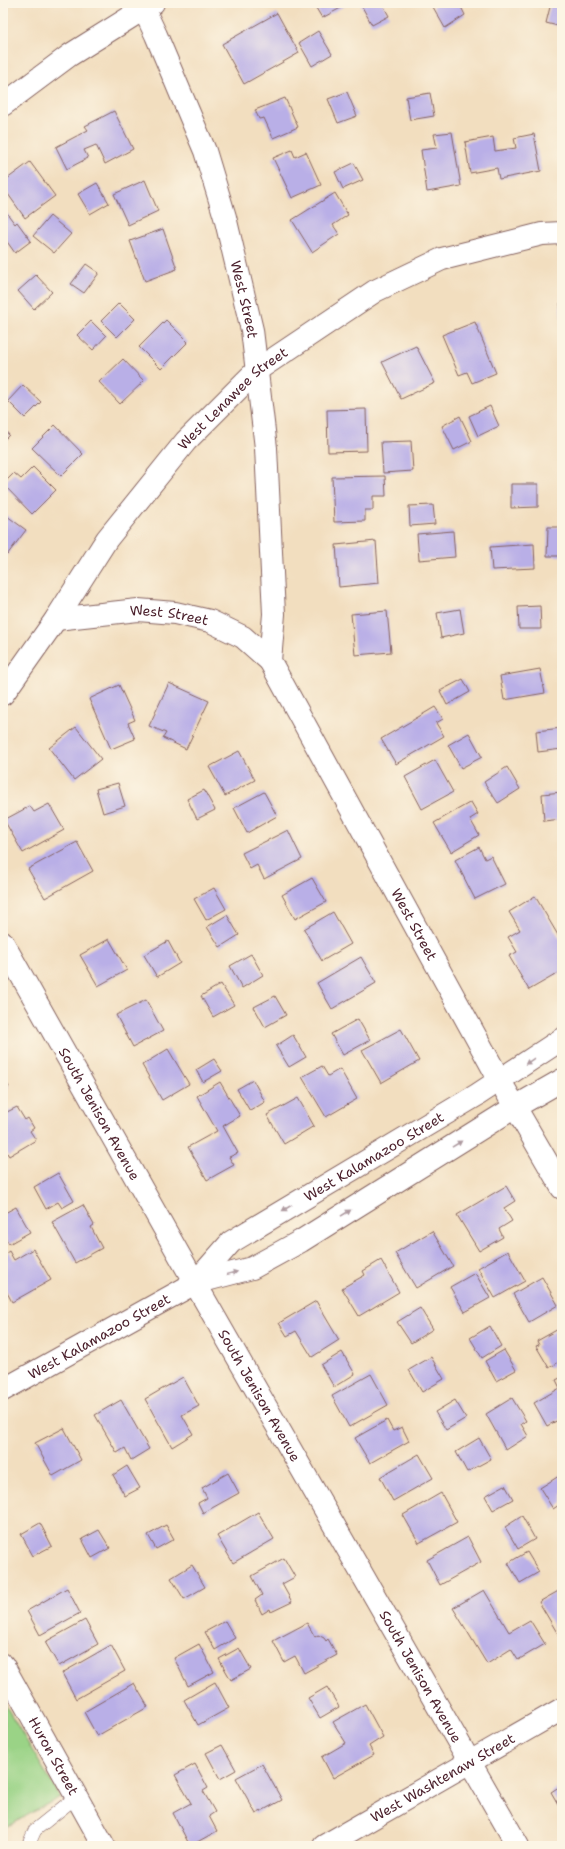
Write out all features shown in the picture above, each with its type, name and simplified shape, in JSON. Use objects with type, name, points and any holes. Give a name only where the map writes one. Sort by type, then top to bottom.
[{"type":"street","points":[[3,105],[70,55],[146,5]]},
{"type":"street","name":"West Street","points":[[146,5],[205,151],[227,224],[252,330],[266,448],[274,614],[270,661]]},
{"type":"street","name":"West Lenawee Street","points":[[3,694],[56,619],[108,539],[186,441],[257,370],[375,291],[442,259],[542,234],[562,233]]},
{"type":"street","name":"West Street","points":[[56,619],[138,610],[175,613],[210,621],[243,637],[270,661],[500,1081],[562,1188]]},
{"type":"street","name":"South Jenison Avenue","points":[[3,943],[195,1283],[518,1846]]},
{"type":"street","name":"West Kalamazoo Street","points":[[195,1283],[231,1242],[500,1081],[562,1039]]},
{"type":"street","name":"West Kalamazoo Street","points":[[3,1390],[195,1283],[252,1268],[301,1241],[515,1107],[562,1080]]},
{"type":"street","name":"Huron Street","points":[[3,1665],[104,1846]]},
{"type":"street","name":"West Washtenaw Street","points":[[324,1846],[562,1709]]},
{"type":"lane","points":[[28,1846],[35,1830],[76,1796]]},
{"type":"green space","points":[[3,1701],[60,1797],[3,1829]]},
{"type":"building","points":[[313,3],[350,3],[322,18]]},
{"type":"building","points":[[360,3],[382,3],[389,16],[372,25]]},
{"type":"building","points":[[439,3],[459,3],[465,15],[445,28],[433,7]]},
{"type":"building","points":[[551,3],[562,3],[562,27],[546,23]]},
{"type":"building","points":[[277,13],[299,53],[244,84],[222,44]]},
{"type":"building","points":[[318,31],[332,54],[312,66],[299,43]]},
{"type":"building","points":[[347,92],[357,116],[338,123],[328,99]]},
{"type":"building","points":[[430,93],[434,116],[410,120],[406,97]]},
{"type":"building","points":[[285,98],[298,127],[273,138],[264,118],[259,119],[255,110]]},
{"type":"building","points":[[114,111],[133,149],[105,164],[96,145],[84,150],[88,158],[67,169],[56,147],[88,130],[85,126]]},
{"type":"building","points":[[452,132],[461,186],[427,192],[421,150],[437,148],[434,134]]},
{"type":"building","points":[[534,134],[541,171],[499,179],[497,168],[470,173],[465,142],[493,137],[495,151],[516,148],[514,138]]},
{"type":"building","points":[[292,150],[295,157],[306,152],[321,185],[292,198],[273,158]]},
{"type":"building","points":[[30,162],[55,196],[25,218],[3,187],[3,182]]},
{"type":"building","points":[[354,163],[363,180],[343,189],[335,172]]},
{"type":"building","points":[[145,180],[158,211],[128,225],[114,194]]},
{"type":"building","points":[[97,183],[109,203],[90,214],[78,194]]},
{"type":"building","points":[[335,193],[348,215],[333,225],[339,234],[312,252],[292,220]]},
{"type":"building","points":[[3,208],[15,224],[17,222],[31,241],[15,253],[3,236]]},
{"type":"building","points":[[50,216],[71,234],[54,253],[33,236]]},
{"type":"building","points":[[163,229],[177,269],[145,281],[130,241]]},
{"type":"building","points":[[86,264],[99,273],[84,293],[71,284]]},
{"type":"building","points":[[36,275],[52,292],[34,309],[18,291]]},
{"type":"building","points":[[119,303],[135,319],[117,337],[101,321]]},
{"type":"building","points":[[560,303],[562,303],[562,318],[561,318]]},
{"type":"building","points":[[166,320],[188,342],[161,369],[139,347]]},
{"type":"building","points":[[91,321],[106,336],[93,350],[77,335]]},
{"type":"building","points":[[475,322],[496,373],[472,383],[467,372],[459,375],[442,335]]},
{"type":"building","points":[[416,346],[435,383],[401,399],[382,362]]},
{"type":"building","points":[[123,359],[144,381],[120,404],[99,382]]},
{"type":"building","points":[[23,385],[41,402],[25,418],[8,401]]},
{"type":"building","points":[[490,406],[499,426],[478,436],[469,416]]},
{"type":"building","points":[[366,409],[367,451],[328,452],[327,410]]},
{"type":"building","points":[[460,416],[472,441],[454,450],[442,426]]},
{"type":"building","points":[[55,425],[83,454],[61,476],[32,448]]},
{"type":"building","points":[[3,428],[9,435],[3,441]]},
{"type":"building","points":[[411,441],[413,471],[383,473],[381,442]]},
{"type":"building","points":[[33,467],[56,490],[32,514],[3,484],[14,473],[21,479]]},
{"type":"building","points":[[385,476],[386,496],[373,496],[373,510],[365,510],[365,521],[334,522],[332,477]]},
{"type":"building","points":[[511,484],[538,484],[538,507],[511,508]]},
{"type":"building","points":[[433,505],[435,524],[410,526],[409,506]]},
{"type":"building","points":[[3,513],[26,530],[7,555],[3,552]]},
{"type":"building","points":[[548,527],[562,527],[562,556],[547,556]]},
{"type":"building","points":[[453,531],[455,557],[419,560],[417,534]]},
{"type":"building","points":[[376,541],[379,583],[339,587],[336,545]]},
{"type":"building","points":[[534,544],[535,568],[492,570],[490,547]]},
{"type":"building","points":[[540,606],[541,629],[519,629],[518,607]]},
{"type":"building","points":[[460,609],[464,633],[441,638],[437,613]]},
{"type":"building","points":[[387,611],[391,652],[355,655],[351,614]]},
{"type":"building","points":[[540,669],[545,693],[504,700],[500,676]]},
{"type":"building","points":[[463,679],[470,692],[447,705],[440,691]]},
{"type":"building","points":[[169,683],[209,701],[186,749],[163,738],[166,733],[149,726]]},
{"type":"building","points":[[119,685],[135,720],[128,723],[135,739],[111,749],[89,699]]},
{"type":"building","points":[[435,707],[443,719],[436,723],[444,736],[396,764],[381,739]]},
{"type":"building","points":[[76,727],[101,759],[74,780],[49,748]]},
{"type":"building","points":[[562,728],[562,749],[538,752],[536,731]]},
{"type":"building","points":[[469,733],[482,757],[461,768],[448,745]]},
{"type":"building","points":[[239,751],[255,780],[225,796],[209,767]]},
{"type":"building","points":[[435,760],[453,792],[422,809],[405,777]]},
{"type":"building","points":[[507,767],[520,789],[498,803],[484,782]]},
{"type":"building","points":[[118,783],[125,806],[103,813],[96,789]]},
{"type":"building","points":[[204,790],[215,810],[197,819],[187,799]]},
{"type":"building","points":[[264,792],[277,816],[247,833],[234,808]]},
{"type":"building","points":[[562,792],[562,819],[544,821],[542,794]]},
{"type":"building","points":[[471,802],[478,814],[470,819],[479,835],[451,852],[434,823]]},
{"type":"building","points":[[49,804],[64,830],[23,853],[4,820],[30,806],[34,812]]},
{"type":"building","points":[[288,830],[302,859],[264,879],[257,865],[250,869],[242,853]]},
{"type":"building","points":[[77,842],[93,871],[45,898],[28,869]]},
{"type":"building","points":[[479,847],[485,859],[491,856],[505,884],[475,899],[455,860]]},
{"type":"building","points":[[312,878],[326,902],[295,919],[282,895]]},
{"type":"building","points":[[214,888],[226,909],[206,920],[194,899]]},
{"type":"building","points":[[535,896],[562,942],[562,971],[529,990],[509,956],[517,952],[508,937],[520,930],[509,912]]},
{"type":"building","points":[[333,912],[351,944],[322,961],[304,929]]},
{"type":"building","points":[[227,915],[239,935],[220,947],[207,927]]},
{"type":"building","points":[[109,939],[127,970],[98,986],[80,955]]},
{"type":"building","points":[[168,941],[180,963],[157,977],[144,955]]},
{"type":"building","points":[[251,954],[263,975],[242,988],[230,966]]},
{"type":"building","points":[[361,957],[376,983],[332,1009],[317,983]]},
{"type":"building","points":[[221,984],[234,1005],[213,1017],[201,996]]},
{"type":"building","points":[[275,996],[286,1015],[265,1027],[254,1007]]},
{"type":"building","points":[[146,1000],[163,1031],[133,1047],[116,1015]]},
{"type":"building","points":[[358,1019],[370,1040],[343,1055],[331,1034]]},
{"type":"building","points":[[401,1029],[419,1061],[381,1083],[362,1050]]},
{"type":"building","points":[[293,1035],[306,1057],[289,1067],[276,1046]]},
{"type":"building","points":[[168,1049],[189,1084],[162,1100],[142,1065]]},
{"type":"building","points":[[214,1059],[222,1071],[203,1082],[196,1070]]},
{"type":"building","points":[[322,1066],[328,1076],[340,1069],[357,1099],[326,1117],[302,1077]]},
{"type":"building","points":[[3,1076],[9,1087],[3,1090]]},
{"type":"building","points":[[253,1080],[265,1102],[250,1111],[237,1089]]},
{"type":"building","points":[[220,1082],[240,1116],[223,1126],[238,1153],[229,1157],[234,1165],[207,1180],[188,1147],[217,1131],[197,1096]]},
{"type":"building","points":[[298,1098],[314,1126],[284,1144],[267,1115]]},
{"type":"building","points":[[17,1107],[25,1120],[28,1118],[34,1128],[30,1131],[36,1140],[9,1156],[3,1147],[3,1114]]},
{"type":"building","points":[[58,1173],[74,1201],[62,1208],[58,1202],[46,1209],[34,1187]]},
{"type":"building","points":[[506,1186],[515,1201],[504,1208],[512,1221],[499,1229],[503,1237],[479,1251],[457,1215]]},
{"type":"building","points":[[83,1205],[94,1225],[91,1227],[102,1248],[75,1263],[52,1222]]},
{"type":"building","points":[[16,1207],[30,1232],[9,1244],[3,1233],[3,1214]]},
{"type":"building","points":[[432,1231],[453,1266],[416,1288],[395,1253]]},
{"type":"building","points":[[33,1249],[51,1280],[12,1302],[3,1285],[3,1255],[9,1251],[14,1260]]},
{"type":"building","points":[[508,1251],[525,1281],[495,1298],[478,1268]]},
{"type":"building","points":[[381,1260],[399,1292],[359,1316],[342,1288],[365,1275],[363,1271]]},
{"type":"building","points":[[475,1273],[490,1298],[465,1312],[450,1287]]},
{"type":"building","points":[[542,1277],[558,1305],[529,1322],[513,1294]]},
{"type":"building","points":[[316,1301],[339,1340],[312,1357],[296,1331],[287,1336],[279,1323]]},
{"type":"building","points":[[420,1308],[433,1329],[411,1343],[397,1322]]},
{"type":"building","points":[[490,1326],[501,1346],[482,1358],[470,1338]]},
{"type":"building","points":[[562,1327],[562,1360],[549,1368],[536,1346],[539,1345],[537,1341]]},
{"type":"building","points":[[504,1350],[516,1370],[496,1381],[485,1361]]},
{"type":"building","points":[[342,1352],[355,1374],[334,1387],[321,1365]]},
{"type":"building","points":[[431,1357],[444,1379],[422,1392],[409,1370]]},
{"type":"building","points":[[371,1374],[388,1405],[349,1427],[332,1396]]},
{"type":"building","points":[[183,1377],[199,1406],[182,1415],[193,1434],[172,1447],[145,1399]]},
{"type":"building","points":[[562,1377],[562,1418],[547,1426],[534,1403],[560,1388],[556,1380]]},
{"type":"building","points":[[512,1398],[526,1421],[521,1424],[528,1436],[506,1450],[486,1414]]},
{"type":"building","points":[[121,1400],[149,1449],[131,1460],[125,1448],[117,1453],[95,1415]]},
{"type":"building","points":[[455,1400],[466,1418],[446,1430],[435,1412]]},
{"type":"building","points":[[387,1420],[393,1431],[402,1427],[409,1441],[370,1463],[355,1438]]},
{"type":"building","points":[[64,1428],[81,1460],[53,1476],[35,1443]]},
{"type":"building","points":[[479,1438],[491,1459],[467,1472],[456,1452]]},
{"type":"building","points":[[419,1454],[433,1478],[393,1501],[380,1477]]},
{"type":"building","points":[[127,1466],[140,1488],[125,1496],[113,1475]]},
{"type":"building","points":[[228,1473],[239,1493],[203,1513],[198,1503],[207,1498],[202,1488]]},
{"type":"building","points":[[562,1474],[562,1503],[553,1509],[540,1488]]},
{"type":"building","points":[[505,1485],[513,1499],[493,1510],[485,1496]]},
{"type":"building","points":[[441,1493],[457,1522],[419,1543],[403,1515]]},
{"type":"building","points":[[258,1512],[274,1539],[233,1563],[217,1536]]},
{"type":"building","points":[[522,1516],[535,1539],[518,1549],[505,1527]]},
{"type":"building","points":[[40,1523],[52,1546],[33,1556],[21,1534]]},
{"type":"building","points":[[166,1525],[174,1539],[156,1549],[148,1535]]},
{"type":"building","points":[[99,1530],[110,1548],[92,1558],[82,1539]]},
{"type":"building","points":[[468,1537],[481,1562],[440,1585],[427,1560]]},
{"type":"building","points":[[527,1552],[539,1572],[520,1583],[508,1563]]},
{"type":"building","points":[[284,1558],[295,1577],[282,1584],[292,1602],[271,1612],[270,1609],[262,1614],[255,1600],[262,1595],[252,1576]]},
{"type":"building","points":[[192,1565],[205,1587],[184,1599],[171,1578]]},
{"type":"building","points":[[67,1588],[80,1613],[40,1635],[27,1611]]},
{"type":"building","points":[[562,1589],[562,1634],[559,1636],[539,1602]]},
{"type":"building","points":[[484,1590],[509,1632],[530,1620],[545,1644],[518,1660],[511,1649],[487,1664],[453,1608]]},
{"type":"building","points":[[85,1620],[98,1644],[59,1666],[45,1642]]},
{"type":"building","points":[[225,1621],[235,1638],[215,1650],[205,1632]]},
{"type":"building","points":[[307,1623],[315,1637],[318,1635],[326,1641],[328,1639],[337,1655],[304,1673],[295,1656],[284,1662],[273,1641]]},
{"type":"building","points":[[199,1644],[214,1672],[188,1686],[174,1658]]},
{"type":"building","points":[[111,1645],[125,1671],[76,1699],[62,1673]]},
{"type":"building","points":[[239,1648],[251,1669],[231,1680],[219,1659]]},
{"type":"building","points":[[215,1682],[229,1708],[198,1725],[184,1700]]},
{"type":"building","points":[[134,1683],[148,1707],[97,1736],[84,1712]]},
{"type":"building","points":[[327,1687],[339,1707],[320,1718],[308,1698]]},
{"type":"building","points":[[365,1704],[383,1737],[369,1746],[374,1755],[333,1778],[322,1757],[346,1743],[333,1722]]},
{"type":"building","points":[[222,1745],[236,1770],[220,1779],[206,1753]]},
{"type":"building","points":[[195,1764],[208,1788],[203,1791],[215,1812],[209,1816],[217,1831],[190,1846],[173,1813],[191,1803],[175,1775]]},
{"type":"building","points":[[262,1764],[282,1800],[256,1814],[236,1778]]},
{"type":"building","points":[[562,1785],[562,1811],[551,1792]]}]
